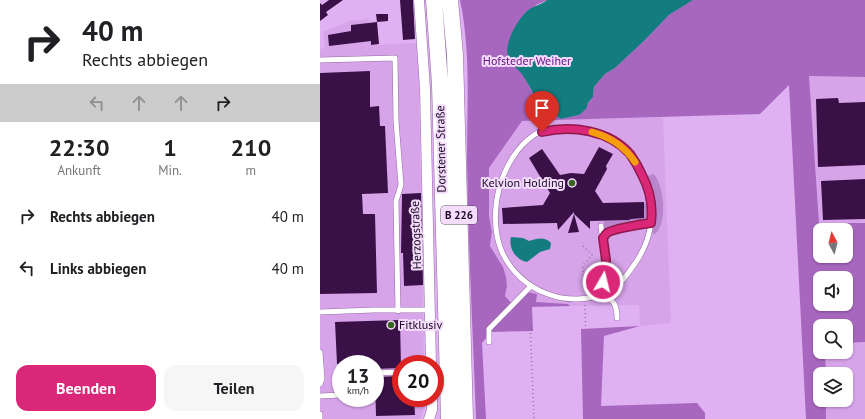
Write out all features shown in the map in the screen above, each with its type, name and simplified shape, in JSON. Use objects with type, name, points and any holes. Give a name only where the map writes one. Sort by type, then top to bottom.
[{"type":"main road","name":"Dorstener Straße","points":[[434,0],[440,84],[449,419]]},
{"type":"main road","name":"Dorstener Straße","points":[[450,0],[455,55],[465,419]]},
{"type":"street","name":"Herzogstraße","points":[[419,0],[426,89],[421,106],[431,355]]},
{"type":"street","points":[[429,419],[432,407]]},
{"type":"lane","points":[[320,60],[395,58],[396,122],[401,185],[396,201],[398,311]]},
{"type":"lane","points":[[554,129],[581,130],[598,134],[620,145],[630,154],[645,180],[651,199],[651,223],[648,236],[636,262],[618,284],[604,293],[585,300],[558,298],[530,288],[503,254],[498,241],[496,218],[497,198],[506,168],[516,152],[535,134],[554,129]]},
{"type":"lane","points":[[603,238],[607,233],[627,228],[635,224],[651,223]]},
{"type":"lane","points":[[601,226],[606,260],[605,274],[601,290],[614,302],[617,309],[617,318]]},
{"type":"lane","points":[[489,342],[489,329],[530,288]]},
{"type":"lane","points":[[320,312],[430,310]]},
{"type":"lane","points":[[320,352],[322,380],[320,384]]},
{"type":"lane","points":[[320,396],[332,395]]},
{"type":"lane","points":[[320,414],[320,419]]},
{"type":"path","points":[[583,246],[592,255],[584,265],[588,419]]},
{"type":"path","points":[[530,288],[534,419]]},
{"type":"shaded area","name":"Hofsteder Weiher","points":[[460,0],[547,0],[536,5],[508,47],[509,58],[523,74],[536,100],[561,119],[579,115],[593,97],[594,87],[605,74],[615,68],[669,15],[693,0],[865,0],[865,77],[809,76],[819,223],[813,223],[813,263],[853,263],[853,223],[865,223],[865,342],[853,343],[853,319],[813,319],[813,359],[825,359],[826,367],[813,367],[813,407],[826,407],[826,419],[806,419],[789,85],[760,114],[522,121],[489,168],[489,216],[492,232],[490,246],[503,267],[506,277],[507,286],[505,296],[514,306],[527,292],[537,294],[536,302],[568,304],[570,306],[532,307],[533,331],[491,332],[482,343],[486,419],[476,419],[469,256],[467,158],[468,79],[466,39]]},
{"type":"shaded area","name":"Hofsteder Weiher","points":[[547,0],[693,0],[669,15],[615,68],[605,74],[594,87],[593,97],[588,103],[586,109],[579,115],[561,119],[552,113],[542,115],[540,101],[536,100],[525,78],[510,61],[507,54],[509,41],[522,16],[528,10]]},
{"type":"shaded area","points":[[369,19],[372,45],[418,43],[424,355],[392,355],[392,407],[425,407],[421,418],[418,419],[320,419],[320,49],[325,48],[323,32],[350,21]]},
{"type":"shaded area","points":[[809,76],[865,77],[865,223],[819,223]]},
{"type":"shaded area","points":[[663,117],[671,323],[640,326],[639,305],[570,306],[568,304],[536,302],[515,306],[505,296],[507,286],[499,260],[491,249],[492,232],[489,216],[489,168],[522,121]]},
{"type":"shaded area","points":[[654,174],[660,187],[663,204],[662,222],[655,234],[652,233],[654,220],[632,222],[629,225],[606,231],[604,228],[604,221],[644,218],[644,204],[653,200],[647,176]]},
{"type":"shaded area","points":[[511,237],[523,238],[529,241],[546,239],[551,243],[550,249],[540,252],[527,262],[523,261],[516,256],[512,249],[510,241]]},
{"type":"shaded area","points":[[640,326],[604,336],[601,406],[697,403],[705,413],[705,419],[583,419],[581,329]]},
{"type":"shaded area","points":[[865,342],[865,419],[826,419],[826,407],[853,407],[853,367],[826,367],[825,359],[853,359],[853,343]]},
{"type":"building","points":[[329,0],[343,0],[326,12],[328,15],[320,21],[320,3],[322,5]]},
{"type":"building","points":[[400,0],[413,0],[415,39],[403,40]]},
{"type":"building","points":[[376,14],[388,14],[388,21],[377,22]]},
{"type":"building","points":[[377,22],[379,44],[371,45],[371,41],[329,46],[328,35],[351,31],[351,25]]},
{"type":"building","points":[[370,71],[370,107],[379,106],[380,126],[385,126],[388,193],[362,194],[363,214],[375,214],[377,293],[320,294],[320,73]]},
{"type":"building","points":[[838,98],[839,103],[865,102],[865,165],[818,167],[816,99]]},
{"type":"building","name":"Kelvion Holding","points":[[599,147],[613,154],[595,191],[603,203],[644,202],[644,218],[590,221],[590,229],[574,214],[574,212],[558,230],[557,223],[503,224],[502,208],[543,205],[550,193],[529,158],[542,149],[560,175],[571,173],[584,174]]},
{"type":"building","points":[[865,179],[865,219],[823,220],[821,181]]},
{"type":"building","points":[[421,193],[423,285],[404,286],[403,253],[401,253],[402,194]]},
{"type":"building","points":[[574,214],[579,232],[568,233]]},
{"type":"building","points":[[400,320],[401,355],[392,355],[392,368],[384,369],[384,355],[337,355],[335,322]]},
{"type":"building","points":[[392,376],[392,407],[415,407],[415,415],[376,416],[376,407],[384,407],[384,377]]},
{"type":"slow traffic","points":[[592,132],[620,145],[630,154],[635,162]]},
{"type":"place","name":"Kelvion Holding","points":[[572,183]]},
{"type":"place","name":"Fitklusiv","points":[[391,325]]},
{"type":"route","points":[[542,132],[554,129],[569,129],[598,134],[620,145],[630,154],[645,180],[651,199],[651,223],[635,224],[627,228],[607,233],[603,238],[606,260],[603,282]]}]
